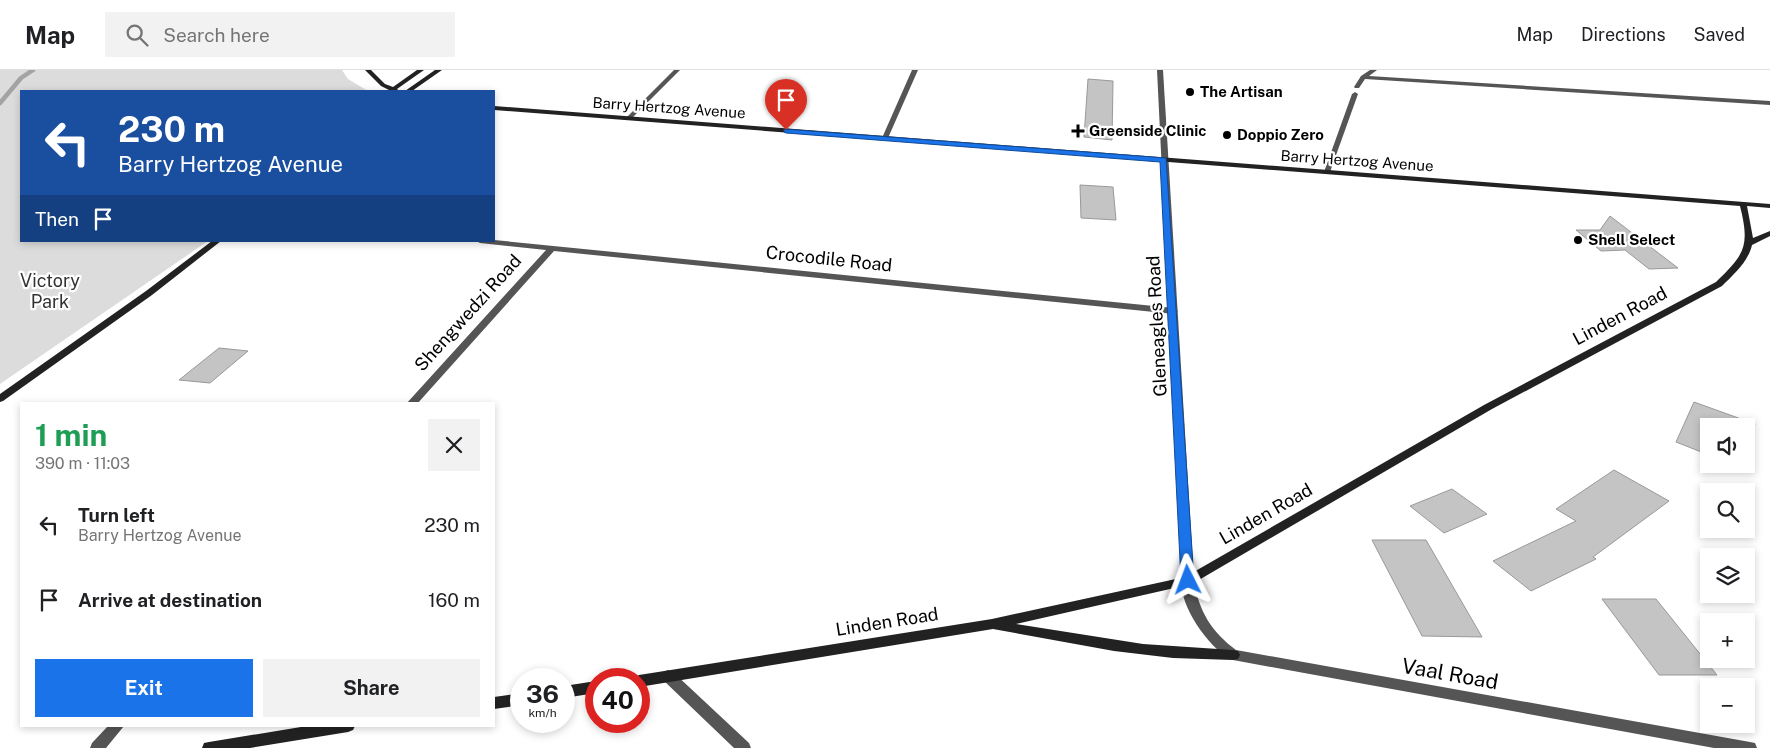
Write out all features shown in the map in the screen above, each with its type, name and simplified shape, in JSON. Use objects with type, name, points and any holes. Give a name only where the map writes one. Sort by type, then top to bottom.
[{"type":"main road","points":[[368,70],[376,80],[391,90]]},
{"type":"main road","points":[[394,90],[421,70]]},
{"type":"main road","points":[[409,90],[439,70]]},
{"type":"main road","name":"Barry Hertzog Avenue","points":[[495,108],[1770,206]]},
{"type":"main road","points":[[1743,204],[1750,228],[1750,243],[1770,233]]},
{"type":"main road","points":[[0,399],[149,294],[216,242]]},
{"type":"main road","name":"Linden Road","points":[[650,678],[992,624],[1188,580],[1488,407],[1719,284],[1744,256],[1750,243]]},
{"type":"main road","points":[[992,624],[1061,638],[1155,651],[1187,655],[1233,655]]},
{"type":"main road","points":[[495,703],[510,701]]},
{"type":"main road","points":[[210,748],[342,727]]},
{"type":"street","points":[[629,118],[677,70]]},
{"type":"street","points":[[885,138],[915,70]]},
{"type":"street","name":"Gleneagles Road","points":[[1160,70],[1188,580]]},
{"type":"street","points":[[1327,172],[1348,108],[1356,90],[1363,77],[1374,70]]},
{"type":"street","points":[[1363,77],[1770,103]]},
{"type":"street","name":"Crocodile Road","points":[[490,242],[1174,310]]},
{"type":"street","name":"Shengwedzi Road","points":[[412,402],[552,248]]},
{"type":"street","name":"Vaal Road","points":[[1188,580],[1189,595],[1197,618],[1213,640],[1233,655],[1750,748]]},
{"type":"street","points":[[668,676],[744,748]]},
{"type":"street","points":[[97,748],[116,727]]},
{"type":"green space","name":"Victory Park","points":[[0,70],[342,70],[348,79],[366,90],[20,90],[20,242],[207,242],[0,384]]},
{"type":"building","points":[[1088,79],[1113,81],[1112,140],[1084,137]]},
{"type":"building","points":[[1080,185],[1113,187],[1116,220],[1081,218]]},
{"type":"building","points":[[1610,216],[1678,268],[1649,269],[1625,250],[1601,251],[1576,230],[1600,230]]},
{"type":"building","points":[[219,348],[248,351],[210,383],[179,380]]},
{"type":"building","points":[[1694,402],[1738,418],[1700,418],[1700,451],[1676,442]]},
{"type":"building","points":[[1614,470],[1669,501],[1593,557],[1596,559],[1531,591],[1493,561],[1576,521],[1556,509]]},
{"type":"building","points":[[1452,489],[1487,514],[1444,533],[1410,506]]},
{"type":"building","points":[[1372,540],[1426,540],[1482,637],[1422,636]]},
{"type":"building","points":[[1602,599],[1656,599],[1700,654],[1700,668],[1711,668],[1717,675],[1659,675]]},
{"type":"waterway","points":[[0,103],[21,78],[33,70]]},
{"type":"place","name":"The Artisan","points":[[1190,92]]},
{"type":"place","name":"Greenside Clinic","points":[[1078,131]]},
{"type":"place","name":"Doppio Zero","points":[[1227,135]]},
{"type":"place","name":"Shell Select","points":[[1578,240]]},
{"type":"route","points":[[786,130],[1164,160],[1188,580]]}]
